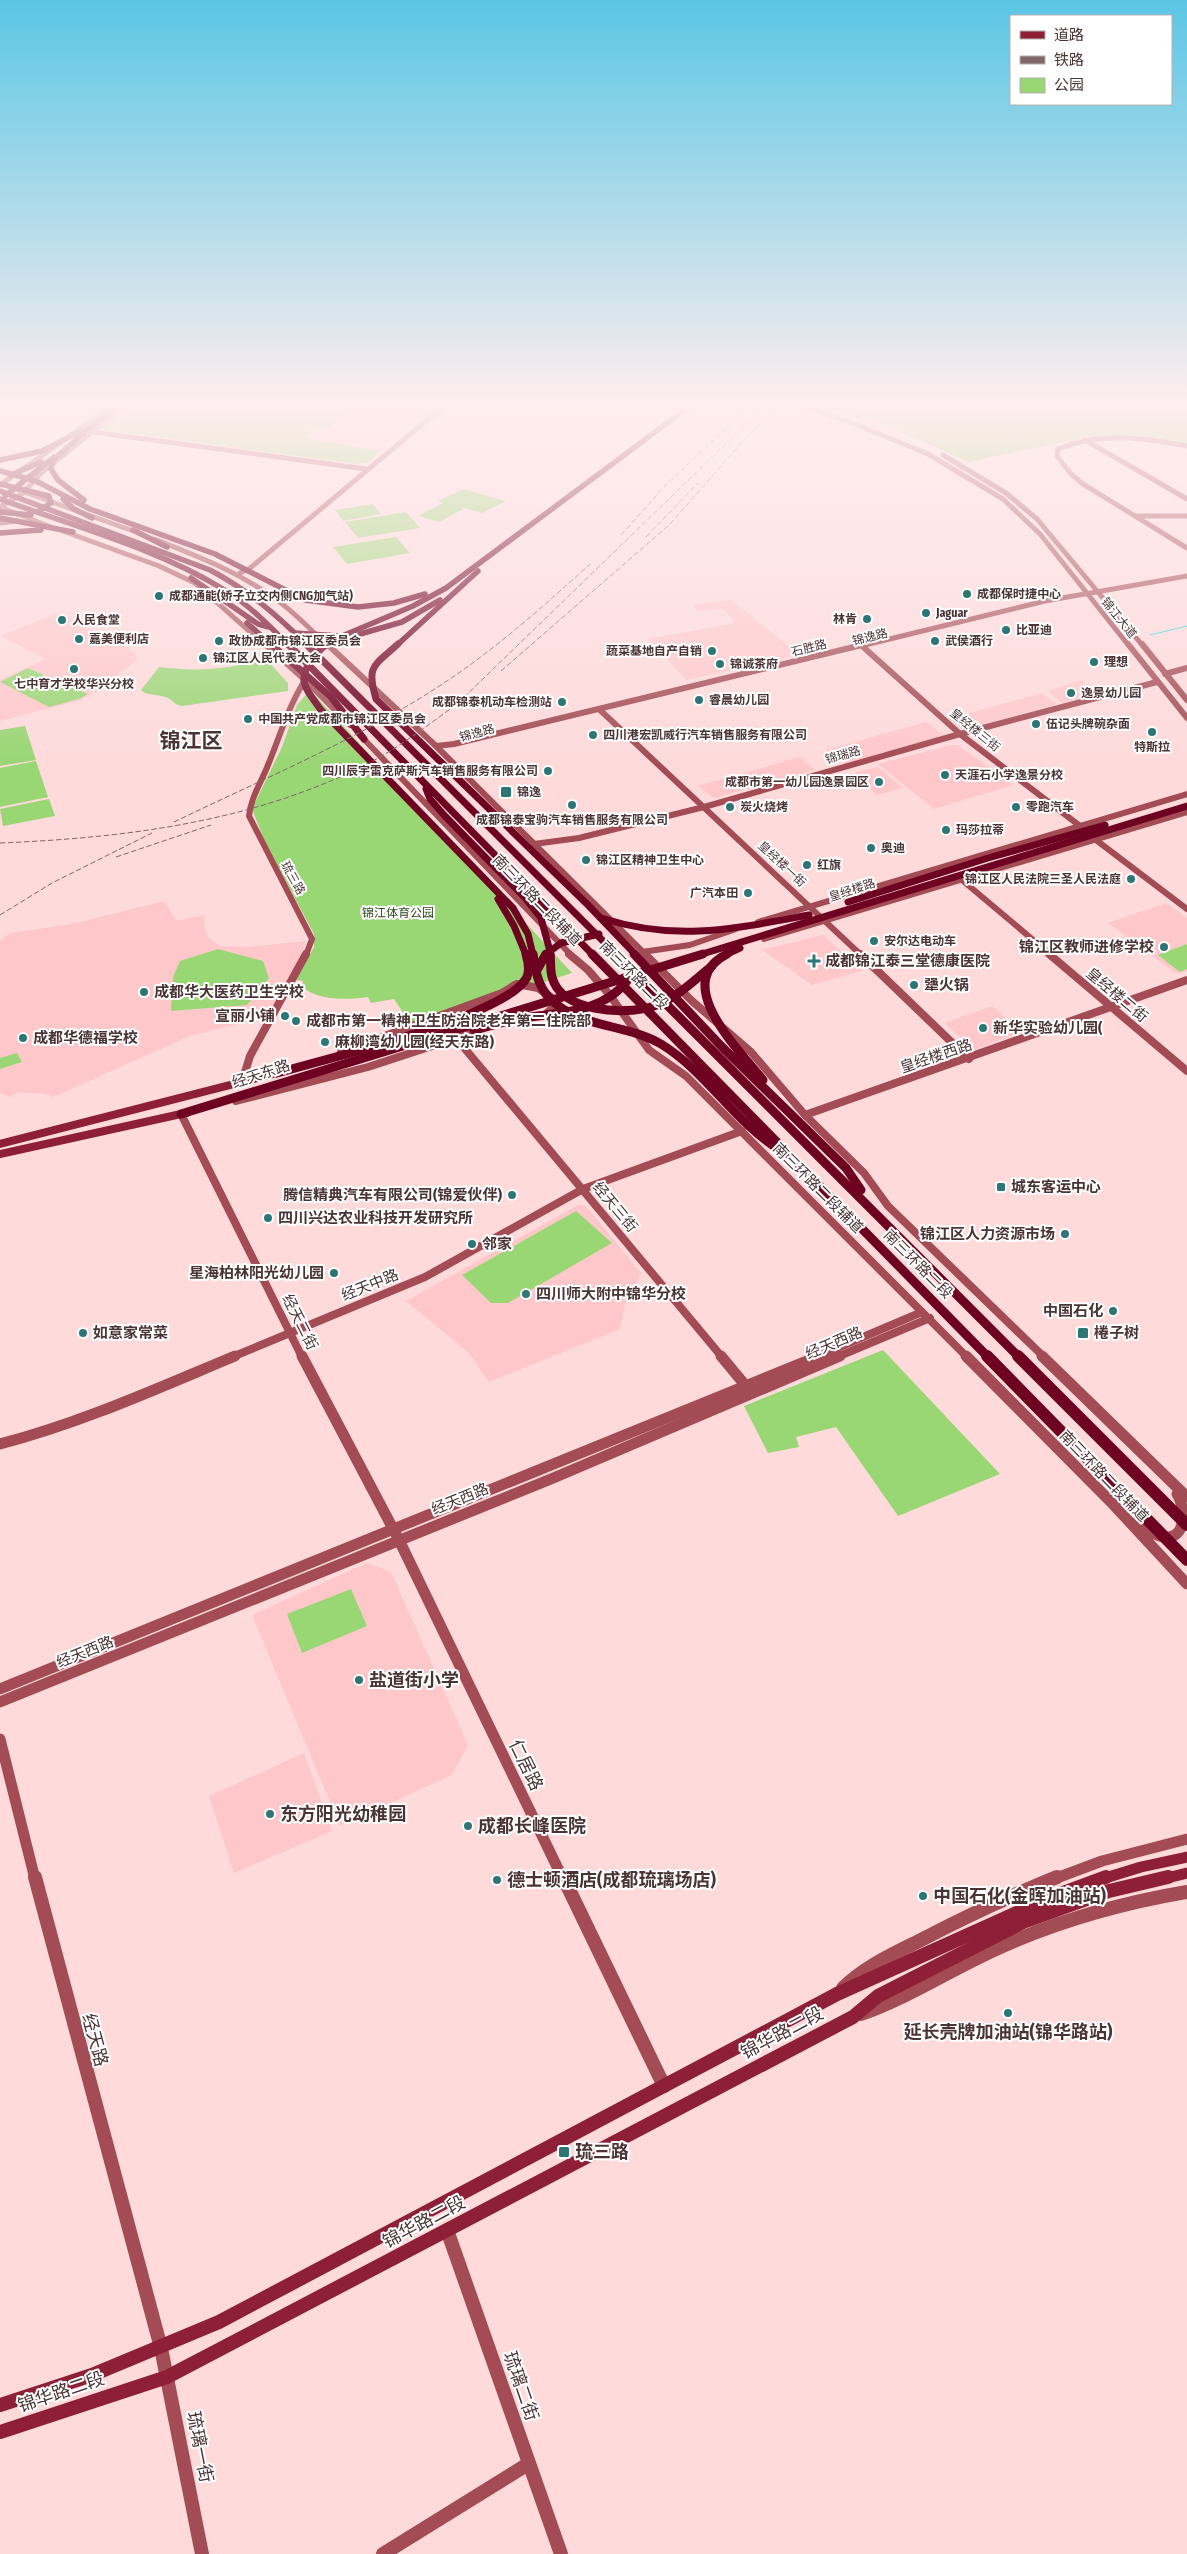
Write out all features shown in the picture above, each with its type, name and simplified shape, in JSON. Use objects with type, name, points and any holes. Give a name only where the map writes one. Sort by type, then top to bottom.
[{"type":"highway","points":[[37,525],[63,529],[159,564],[207,588],[258,624],[302,634],[342,636],[380,630],[409,620],[539,525]]},
{"type":"highway","name":"南三环路二段","points":[[70,525],[167,560],[207,579],[235,596],[282,638],[1187,1560]]},
{"type":"highway","name":"南三环路二段","points":[[96,525],[210,570],[240,586],[274,612],[1187,1525]]},
{"type":"highway","points":[[112,525],[226,572],[271,601],[288,617],[300,638]]},
{"type":"highway","points":[[123,525],[170,548]]},
{"type":"highway","points":[[137,525],[215,554],[253,572],[293,596],[315,602],[366,606],[408,600],[445,585],[470,569]]},
{"type":"highway","points":[[529,525],[446,588],[431,597],[335,639],[312,658],[303,674],[304,686],[321,710],[522,920],[530,940],[536,971],[544,995],[573,1014],[647,1037],[668,1049],[698,1075],[756,1134],[797,1161]]},
{"type":"highway","points":[[0,533],[50,530],[93,539]]},
{"type":"highway","points":[[478,571],[374,666],[370,679],[372,693],[383,707],[588,905],[745,1070],[846,1168],[861,1190]]},
{"type":"highway","points":[[207,588],[339,705],[364,739]]},
{"type":"highway","points":[[235,596],[236,612]]},
{"type":"highway","points":[[438,777],[515,843],[584,909],[619,925],[673,934]]},
{"type":"highway","points":[[423,782],[430,799],[472,845],[526,899],[541,918],[550,947],[552,978],[567,998],[589,1007],[614,1011],[651,1007],[676,995],[729,953],[810,914]]},
{"type":"highway","name":"皇经楼路","points":[[526,1004],[988,858],[1187,800]]},
{"type":"highway","name":"皇经楼路","points":[[810,914],[998,866],[1187,806]]},
{"type":"highway","points":[[1026,847],[1045,836]]},
{"type":"highway","points":[[998,866],[1041,857]]},
{"type":"highway","points":[[383,1044],[462,1016],[512,994],[521,987],[528,976],[529,968],[524,947],[506,912],[478,872]]},
{"type":"highway","points":[[536,971],[544,954],[556,945],[585,936],[634,932],[673,934],[714,932],[810,914]]},
{"type":"highway","points":[[239,1096],[352,1066],[510,1020],[588,1007],[612,998],[624,987],[630,970],[627,952],[618,938]]},
{"type":"highway","points":[[712,966],[704,983],[704,996],[707,1005],[755,1071],[788,1111]]},
{"type":"highway","name":"经天东路","points":[[277,1073],[526,1004]]},
{"type":"highway","name":"经天东路","points":[[181,1114],[526,1004]]},
{"type":"highway","points":[[801,1140],[825,1155],[861,1190],[883,1214],[913,1253]]},
{"type":"main road","name":"经天东路","points":[[0,1144],[277,1073]]},
{"type":"main road","name":"经天东路","points":[[0,1154],[181,1114]]},
{"type":"main road","points":[[1068,1891],[1118,1872],[1187,1857]]},
{"type":"main road","name":"锦华路二段","points":[[0,2432],[167,2377],[224,2350],[446,2230],[853,2017],[878,1996],[1023,1922],[1109,1891],[1187,1873]]},
{"type":"main road","name":"锦华路二段","points":[[0,2405],[92,2375],[220,2322],[836,1994],[869,1982],[1011,1914],[1068,1891]]},
{"type":"street","name":"南三环路二段辅道","points":[[47,525],[159,566],[196,583],[305,680],[364,739],[562,948],[588,970],[609,994],[639,1040],[649,1050],[686,1076],[742,1131],[1111,1502],[1187,1584]]},
{"type":"street","points":[[114,525],[185,550],[236,574],[277,600],[295,615],[436,746],[661,972],[751,1052],[806,1116],[864,1173],[888,1206],[1187,1497]]},
{"type":"street","points":[[236,574],[247,568],[298,525]]},
{"type":"street","name":"锦江大道","points":[[1031,525],[1187,718]]},
{"type":"street","name":"锦江大道","points":[[1042,525],[1187,700]]},
{"type":"street","points":[[1150,525],[1187,548]]},
{"type":"street","name":"锦逸路","points":[[446,756],[456,749],[600,711],[863,647],[1010,613],[1187,577]]},
{"type":"street","points":[[196,583],[236,612],[260,641]]},
{"type":"street","name":"皇经楼三街","points":[[863,647],[960,734],[1080,826]]},
{"type":"street","points":[[1165,674],[1187,668]]},
{"type":"street","name":"琉三路","points":[[242,1082],[241,1078],[250,1056],[296,974],[312,939],[249,816],[252,797],[268,768],[292,700],[305,680]]},
{"type":"street","name":"锦瑞路","points":[[534,844],[579,838],[704,807],[960,734],[1158,682]]},
{"type":"street","points":[[436,746],[445,746],[600,711]]},
{"type":"street","name":"皇经楼一街","points":[[600,711],[704,807],[810,914],[825,921],[969,1059]]},
{"type":"street","points":[[642,952],[690,945],[810,914],[871,889],[1187,794]]},
{"type":"street","points":[[661,972],[670,967],[886,904],[1187,812]]},
{"type":"street","points":[[1096,840],[1187,909]]},
{"type":"street","name":"皇经楼二街","points":[[962,880],[1187,1071]]},
{"type":"street","points":[[871,889],[862,894],[860,898],[864,903],[886,904]]},
{"type":"street","points":[[277,1073],[437,1018],[502,993],[517,984],[562,948]]},
{"type":"street","name":"皇经楼西路","points":[[806,1116],[1187,980]]},
{"type":"street","points":[[517,984],[536,986],[547,991],[555,1000],[553,1007],[544,1016]]},
{"type":"street","points":[[181,1114],[297,1087],[523,1016],[589,1020],[639,1040]]},
{"type":"street","name":"经天三街","points":[[456,1038],[750,1391]]},
{"type":"street","name":"经天二街","points":[[181,1114],[289,1332],[399,1540]]},
{"type":"street","name":"经天中路","points":[[0,1444],[35,1435],[111,1408],[221,1364],[289,1332],[425,1277],[583,1189],[742,1131]]},
{"type":"street","name":"经天西路","points":[[0,1702],[399,1540],[926,1315]]},
{"type":"street","name":"经天西路","points":[[0,1689],[393,1528],[750,1391]]},
{"type":"street","points":[[1111,1502],[1144,1529],[1168,1537],[1179,1534],[1187,1522],[1183,1501],[1148,1459]]},
{"type":"street","name":"仁居路","points":[[399,1540],[664,2086]]},
{"type":"street","name":"经天路","points":[[0,1739],[58,1971],[161,2348]]},
{"type":"street","name":"锦华路二段","points":[[836,1994],[861,1971],[1004,1901],[1070,1873],[1146,1846],[1187,1839]]},
{"type":"street","name":"锦华路二段","points":[[853,2017],[882,2007],[997,1948],[1051,1927],[1122,1904],[1187,1892]]},
{"type":"street","name":"琉璃二街","points":[[446,2230],[561,2554]]},
{"type":"street","name":"琉璃一街","points":[[161,2348],[202,2554]]},
{"type":"street","points":[[383,2554],[528,2464]]},
{"type":"shaded area","points":[[731,600],[800,655],[686,680],[648,639],[735,623],[723,609],[698,611],[693,605]]},
{"type":"shaded area","name":"七中育才学校华兴分校","points":[[58,613],[135,652],[137,660],[97,691],[81,700],[0,721],[0,679],[46,659],[1,636]]},
{"type":"shaded area","name":"逸景幼儿园","points":[[1082,680],[1093,694],[1062,703],[1047,691]]},
{"type":"shaded area","points":[[1042,693],[1057,704],[963,730],[948,719]]},
{"type":"shaded area","points":[[926,722],[945,736],[845,764],[826,750]]},
{"type":"shaded area","name":"天涯石小学逸景分校","points":[[951,745],[958,745],[1013,785],[934,809],[878,764]]},
{"type":"shaded area","points":[[800,757],[815,770],[714,798],[698,786]]},
{"type":"shaded area","name":"成都市第一幼儿园逸景园区","points":[[878,767],[903,788],[877,795],[854,776],[856,772]]},
{"type":"shaded area","name":"成都华大医药卫生学校","points":[[164,901],[177,921],[204,915],[205,930],[209,938],[220,946],[249,947],[305,941],[305,946],[273,1012],[264,1017],[190,1036],[53,1097],[46,1094],[18,1092],[10,1097],[0,1093],[0,941],[10,933],[72,924]]},
{"type":"shaded area","name":"锦江区教师进修学校","points":[[1167,903],[1187,918],[1187,971],[1177,974],[1108,923]]},
{"type":"shaded area","name":"成都锦江泰三堂德康医院","points":[[823,935],[862,971],[812,985],[762,950]]},
{"type":"shaded area","name":"新华实验幼儿园(","points":[[992,1006],[1022,1032],[974,1050],[945,1023]]},
{"type":"shaded area","name":"四川师大附中锦华分校","points":[[578,1205],[586,1206],[641,1273],[635,1288],[627,1296],[620,1329],[489,1382],[469,1353],[406,1301]]},
{"type":"shaded area","name":"盐道街小学","points":[[367,1563],[391,1572],[468,1745],[452,1775],[340,1826],[252,1615]]},
{"type":"shaded area","name":"东方阳光幼稚园","points":[[304,1753],[332,1831],[234,1873],[209,1796]]},
{"type":"green space","points":[[348,525],[418,525],[420,528],[358,538]]},
{"type":"green space","points":[[396,537],[410,553],[347,564],[333,547]]},
{"type":"green space","points":[[266,659],[288,683],[288,691],[182,706],[168,698],[141,690],[159,667],[213,669]]},
{"type":"green space","points":[[28,668],[88,694],[79,699],[49,707],[0,682]]},
{"type":"green space","name":"锦江体育公园","points":[[310,690],[572,973],[475,1005],[410,1023],[394,999],[371,1003],[368,997],[343,999],[325,997],[309,992],[303,987],[303,981],[296,980],[314,947],[314,934],[265,842],[252,809],[282,747],[297,705]]},
{"type":"green space","points":[[25,726],[36,760],[0,766],[0,730]]},
{"type":"green space","points":[[36,761],[48,797],[0,807],[0,768]]},
{"type":"green space","points":[[49,799],[55,816],[3,826],[0,809]]},
{"type":"green space","points":[[1187,944],[1187,969],[1180,972],[1158,955]]},
{"type":"green space","points":[[218,949],[263,961],[269,978],[247,1005],[171,1011],[173,977],[180,961]]},
{"type":"green space","points":[[17,1053],[22,1062],[0,1069],[0,1058]]},
{"type":"green space","points":[[576,1211],[612,1243],[508,1303],[491,1303],[462,1275]]},
{"type":"green space","points":[[883,1350],[1000,1474],[898,1516],[836,1427],[796,1437],[799,1447],[768,1453],[744,1406]]},
{"type":"green space","points":[[351,1589],[367,1626],[302,1653],[287,1614]]},
{"type":"waterway","points":[[1150,635],[1187,626]]},
{"type":"railway","points":[[621,535],[630,525]]},
{"type":"railway","points":[[0,843],[46,841],[137,832],[226,815],[270,803],[313,788],[355,770],[408,740],[457,704],[642,525]]},
{"type":"railway","points":[[646,537],[657,525]]},
{"type":"railway","points":[[501,671],[669,525]]},
{"type":"railway","points":[[174,822],[349,738],[417,700],[469,666],[539,609],[590,564]]},
{"type":"railway","points":[[116,857],[211,825]]},
{"type":"railway","points":[[0,915],[52,883],[152,833]]},
{"type":"place","name":"成都保时捷中心","points":[[967,594]]},
{"type":"place","name":"成都通能(娇子立交内侧CNG加气站)","points":[[159,596]]},
{"type":"place","name":"Jaguar","points":[[926,613]]},
{"type":"place","name":"林肯","points":[[867,619]]},
{"type":"place","name":"人民食堂","points":[[62,620]]},
{"type":"place","name":"比亚迪","points":[[1006,630]]},
{"type":"place","name":"嘉美便利店","points":[[79,639]]},
{"type":"place","name":"政协成都市锦江区委员会","points":[[219,641]]},
{"type":"place","name":"武侯酒行","points":[[935,641]]},
{"type":"place","name":"蔬菜基地自产自销","points":[[712,651]]},
{"type":"place","name":"锦江区人民代表大会","points":[[203,658]]},
{"type":"place","name":"理想","points":[[1094,662]]},
{"type":"place","name":"锦诚茶府","points":[[720,664]]},
{"type":"place","name":"七中育才学校华兴分校","points":[[74,669]]},
{"type":"place","name":"逸景幼儿园","points":[[1071,693]]},
{"type":"place","name":"睿晨幼儿园","points":[[699,700]]},
{"type":"place","name":"成都锦泰机动车检测站","points":[[562,702]]},
{"type":"place","name":"中国共产党成都市锦江区委员会","points":[[248,719]]},
{"type":"place","name":"伍记头牌碗杂面","points":[[1036,724]]},
{"type":"place","name":"特斯拉","points":[[1152,732]]},
{"type":"place","name":"四川港宏凯威行汽车销售服务有限公司","points":[[593,735]]},
{"type":"place","name":"四川辰宇雷克萨斯汽车销售服务有限公司","points":[[548,771]]},
{"type":"place","name":"天涯石小学逸景分校","points":[[945,775]]},
{"type":"place","name":"成都市第一幼儿园逸景园区","points":[[879,782]]},
{"type":"place","name":"锦逸","points":[[506,792]]},
{"type":"place","name":"成都锦泰宝驹汽车销售服务有限公司","points":[[572,805]]},
{"type":"place","name":"炭火烧烤","points":[[730,807]]},
{"type":"place","name":"零跑汽车","points":[[1016,807]]},
{"type":"place","name":"玛莎拉蒂","points":[[946,830]]},
{"type":"place","name":"奥迪","points":[[871,848]]},
{"type":"place","name":"锦江区精神卫生中心","points":[[586,860]]},
{"type":"place","name":"红旗","points":[[807,865]]},
{"type":"place","name":"锦江区人民法院三圣人民法庭","points":[[1131,879]]},
{"type":"place","name":"广汽本田","points":[[748,893]]},
{"type":"place","name":"安尔达电动车","points":[[874,941]]},
{"type":"place","name":"锦江区教师进修学校","points":[[1164,947]]},
{"type":"place","name":"成都锦江泰三堂德康医院","points":[[814,961]]},
{"type":"place","name":"犟火锅","points":[[914,985]]},
{"type":"place","name":"成都华大医药卫生学校","points":[[144,992]]},
{"type":"place","name":"宣丽小铺","points":[[285,1016]]},
{"type":"place","name":"成都市第一精神卫生防治院老年第二住院部","points":[[296,1021]]},
{"type":"place","name":"新华实验幼儿园(","points":[[983,1028]]},
{"type":"place","name":"成都华德福学校","points":[[23,1038]]},
{"type":"place","name":"麻柳湾幼儿园(经天东路)","points":[[325,1042]]},
{"type":"place","name":"城东客运中心","points":[[1001,1187]]},
{"type":"place","name":"腾信精典汽车有限公司(锦爱伙伴)","points":[[512,1195]]},
{"type":"place","name":"四川兴达农业科技开发研究所","points":[[268,1218]]},
{"type":"place","name":"锦江区人力资源市场","points":[[1065,1234]]},
{"type":"place","name":"邻家","points":[[472,1244]]},
{"type":"place","name":"星海柏林阳光幼儿园","points":[[334,1273]]},
{"type":"place","name":"四川师大附中锦华分校","points":[[526,1294]]},
{"type":"place","name":"中国石化","points":[[1113,1311]]},
{"type":"place","name":"如意家常菜","points":[[83,1333]]},
{"type":"place","name":"棬子树","points":[[1083,1333]]},
{"type":"place","name":"盐道街小学","points":[[359,1680]]},
{"type":"place","name":"东方阳光幼稚园","points":[[270,1814]]},
{"type":"place","name":"成都长峰医院","points":[[468,1826]]},
{"type":"place","name":"德士顿酒店(成都琉璃场店)","points":[[497,1880]]},
{"type":"place","name":"中国石化(金晖加油站)","points":[[923,1896]]},
{"type":"place","name":"延长壳牌加油站(锦华路站)","points":[[1008,2013]]},
{"type":"place","name":"琉三路","points":[[564,2152]]},
{"type":"district","name":"锦江区","points":[[191,741]]}]
